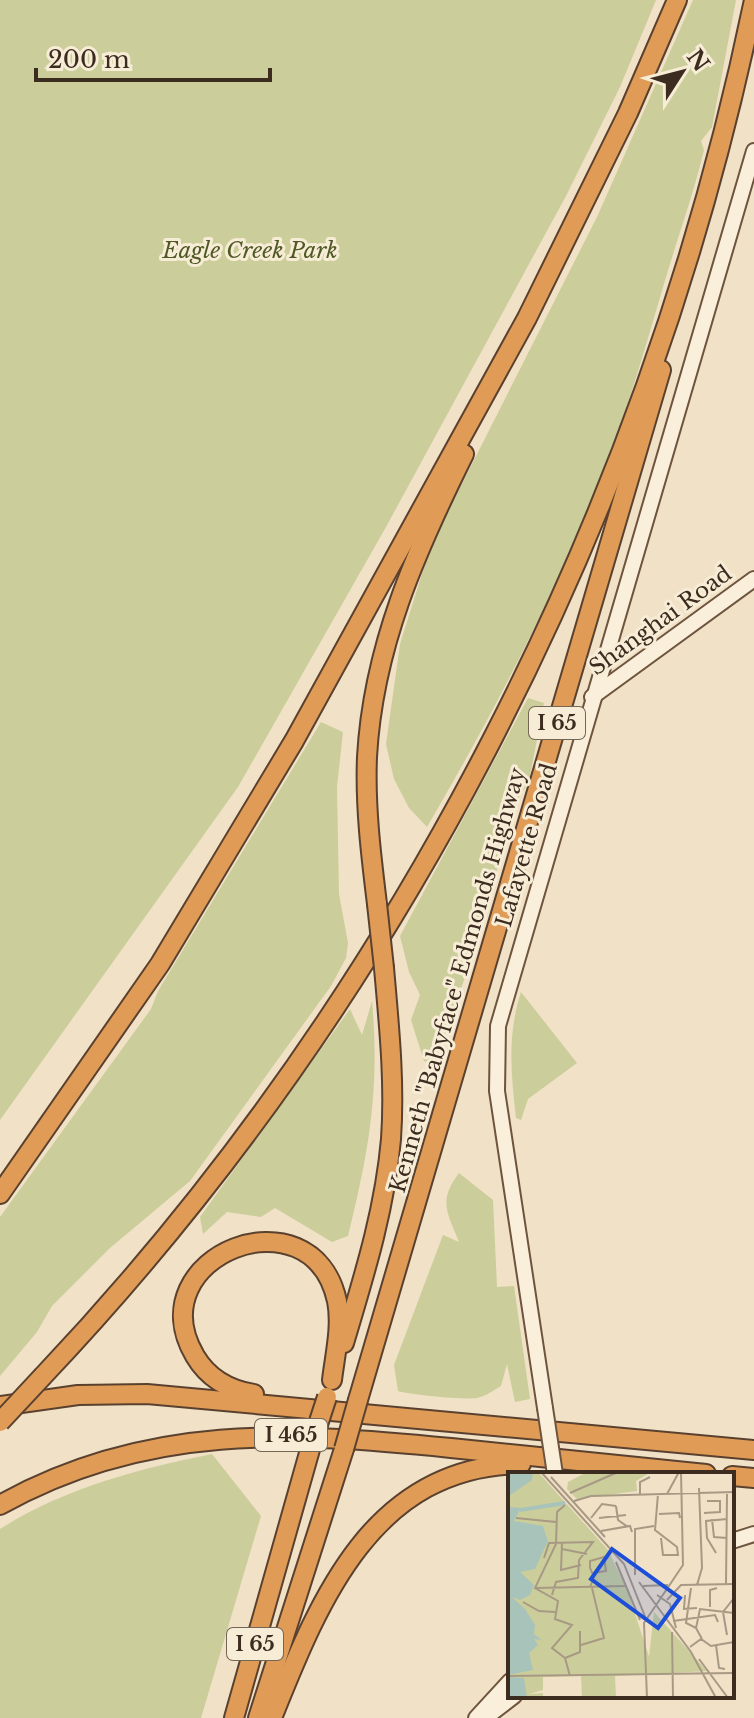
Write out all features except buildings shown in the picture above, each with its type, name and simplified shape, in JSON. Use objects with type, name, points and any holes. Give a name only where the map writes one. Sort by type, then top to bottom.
[{"type":"highway","name":"I 65","points":[[527,318],[628,113],[677,0]]},
{"type":"highway","name":"I 65","points":[[718,160],[754,0]]},
{"type":"highway","name":"Kenneth \"Babyface\" Edmonds Highway","points":[[258,1718],[344,1449],[650,410],[718,160]]},
{"type":"highway","points":[[0,1422],[136,1272],[260,1114],[357,974],[442,833],[507,709],[588,531],[646,381],[718,160]]},
{"type":"highway","name":"Kenneth \"Babyface\" Edmonds Highway","points":[[234,1718],[311,1446],[370,1254],[387,1171],[393,1085],[367,805],[367,755],[374,698],[389,629],[415,554],[527,318]]},
{"type":"highway","points":[[0,1194],[129,1011],[228,855],[527,318]]},
{"type":"highway","points":[[330,1389],[337,1302],[328,1279],[312,1260],[290,1246],[257,1241],[227,1250],[202,1269],[187,1299],[186,1333],[200,1365],[227,1386],[256,1395],[458,1417],[538,1431]]},
{"type":"highway","name":"I 465","points":[[0,1406],[65,1396],[139,1394],[754,1450]]},
{"type":"highway","name":"I 465","points":[[0,1505],[110,1459],[178,1443],[246,1435],[327,1436],[685,1472]]},
{"type":"highway","points":[[272,1718],[304,1643],[343,1566],[367,1534],[392,1510],[445,1479],[485,1467],[591,1463]]},
{"type":"highway","points":[[734,1476],[754,1478]]},
{"type":"main road","name":"Lafayette Road","points":[[555,1472],[497,1091],[495,1055],[502,1009],[754,151]]},
{"type":"main road","name":"Shanghai Road","points":[[592,697],[754,579]]},
{"type":"main road","points":[[734,1540],[754,1534]]},
{"type":"main road","points":[[483,1715],[508,1684]]},
{"type":"main road","points":[[483,1715],[508,1692]]},
{"type":"main road","points":[[483,1715],[511,1698]]},
{"type":"green space","name":"Eagle Creek Park","points":[[0,0],[656,0],[620,87],[566,196],[386,527],[238,787],[0,1120]]},
{"type":"green space","points":[[693,0],[736,0],[712,127],[701,141],[704,150],[695,184],[628,404],[583,521],[543,610],[499,698],[427,827],[409,808],[394,779],[386,744],[400,644],[431,545],[597,217]]},
{"type":"green space","points":[[528,698],[544,703],[529,781],[516,802],[474,951],[435,1064],[424,1061],[411,1020],[420,995],[409,972],[400,936]]},
{"type":"green space","points":[[321,722],[343,732],[337,787],[339,894],[348,943],[346,958],[331,986],[190,1181],[110,1248],[52,1306],[37,1332],[0,1376],[0,1217],[151,1009],[158,991]]},
{"type":"green space","points":[[521,992],[577,1063],[528,1099],[521,1120],[516,1118],[511,1055]]},
{"type":"green space","points":[[372,1001],[375,1063],[371,1120],[348,1236],[332,1242],[275,1208],[261,1217],[227,1212],[203,1234],[200,1217],[350,1009],[362,1035]]},
{"type":"green space","points":[[459,1173],[493,1200],[497,1287],[514,1286],[530,1399],[515,1402],[507,1364],[501,1386],[477,1398],[438,1397],[398,1391],[394,1365],[443,1235],[459,1242],[448,1214],[447,1199],[448,1191]]},
{"type":"green space","points":[[212,1454],[261,1516],[201,1718],[0,1718],[0,1529],[76,1491],[158,1466]]}]
